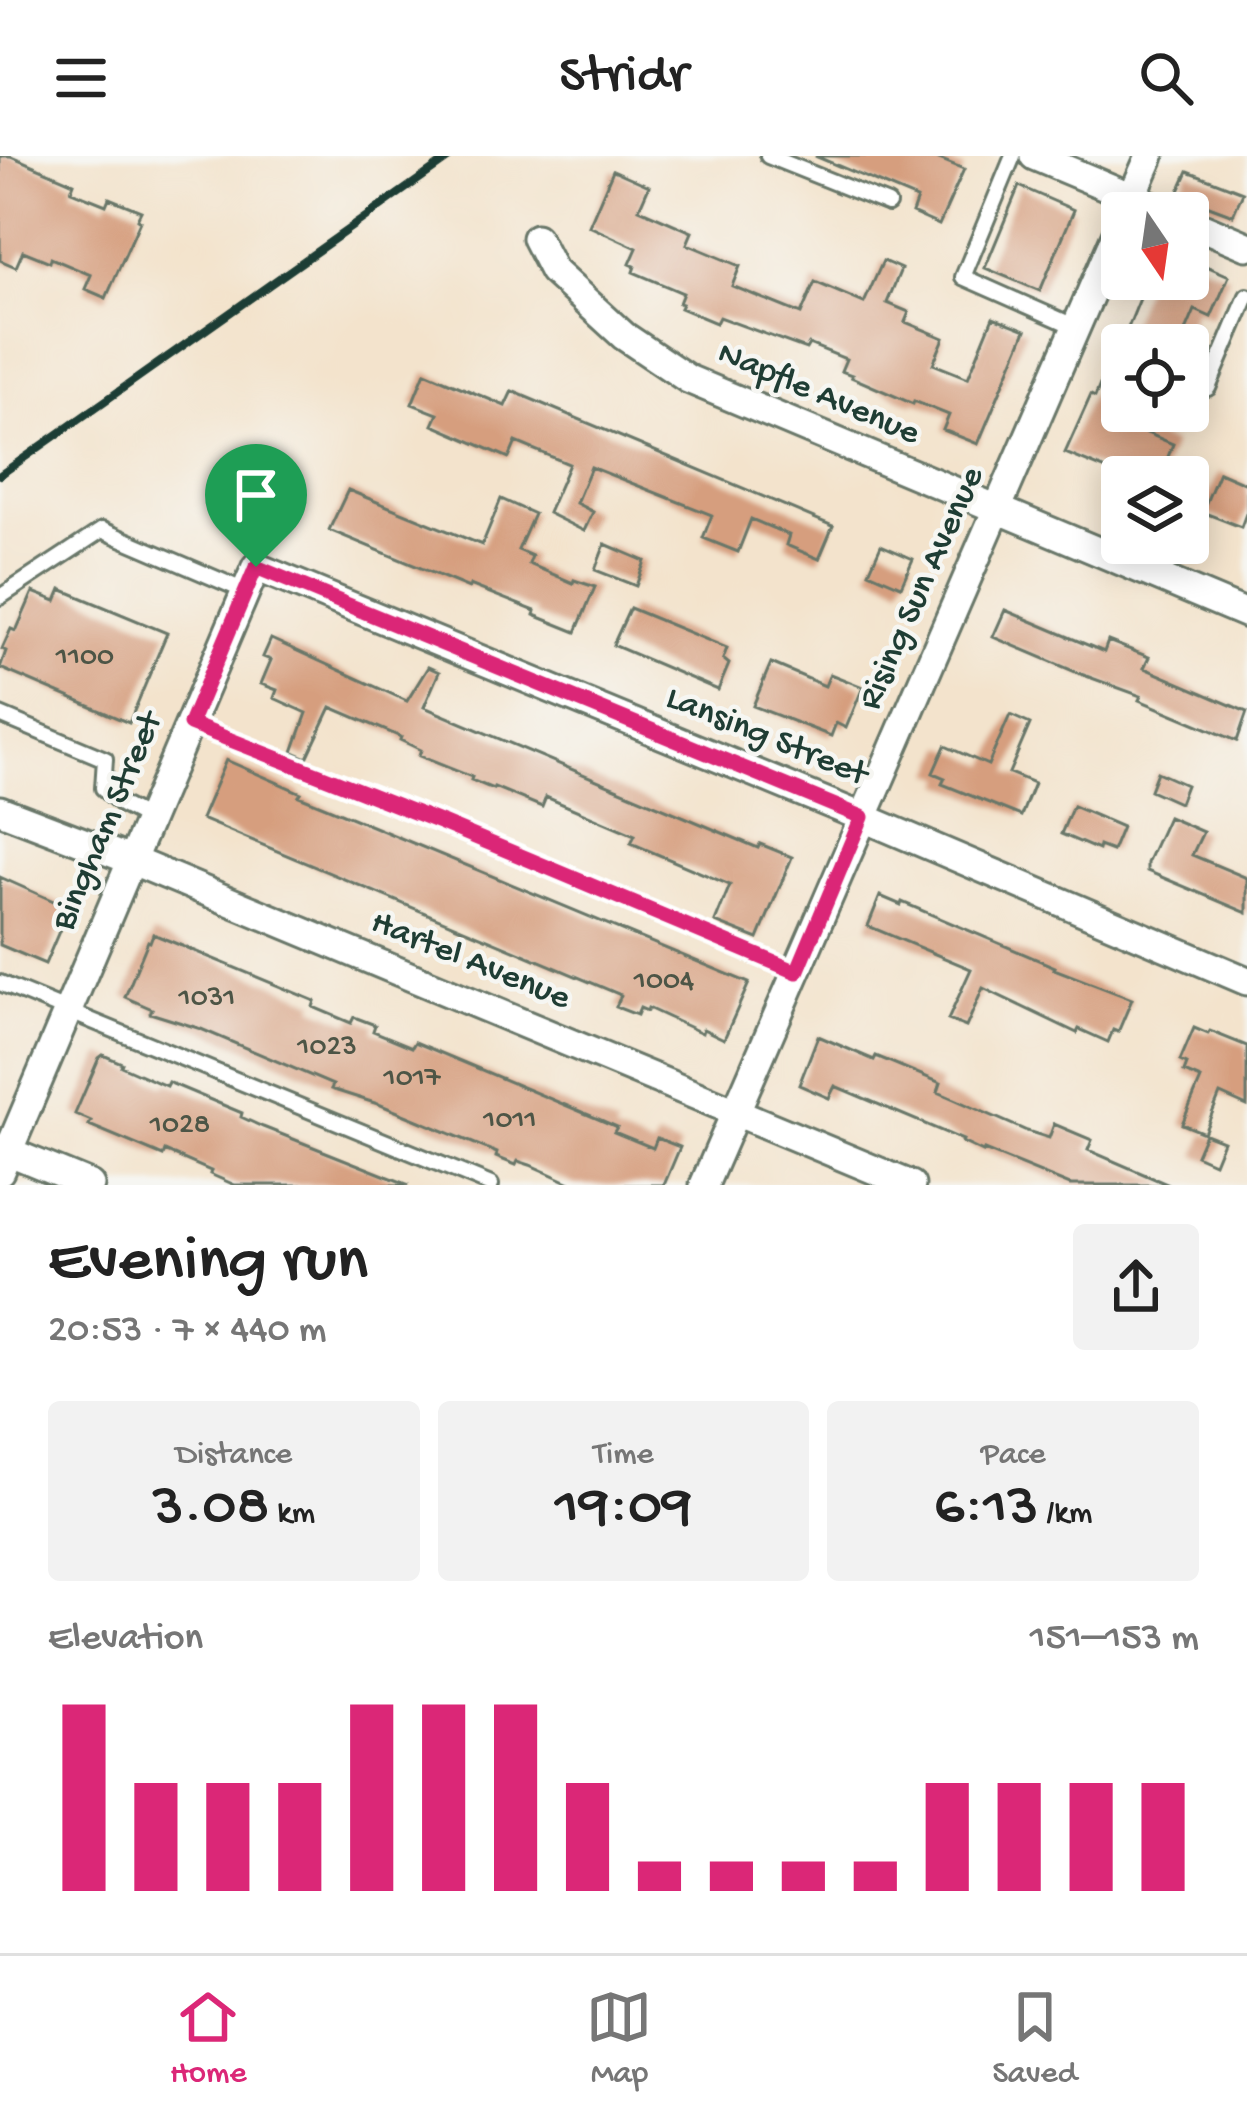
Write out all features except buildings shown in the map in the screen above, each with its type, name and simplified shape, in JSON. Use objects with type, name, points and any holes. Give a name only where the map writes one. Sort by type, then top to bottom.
[{"type":"street","points":[[1034,156],[1101,195]]},
{"type":"street","name":"Rising Sun Avenue","points":[[1134,192],[1150,156]]},
{"type":"street","points":[[1209,229],[1247,246]]},
{"type":"street","name":"Napfle Avenue","points":[[536,238],[554,271],[624,336],[688,379],[1247,614]]},
{"type":"street","name":"Rising Sun Avenue","points":[[704,1185],[1101,268]]},
{"type":"street","name":"Lansing Street","points":[[250,579],[862,817],[1247,981]]},
{"type":"street","name":"Bingham Street","points":[[3,1157],[250,579]]},
{"type":"street","name":"Hartel Avenue","points":[[0,810],[910,1185]]},
{"type":"street","points":[[3,1157],[90,1185]]},
{"type":"lane","points":[[768,156],[889,204]]},
{"type":"lane","points":[[1013,156],[963,277],[1076,326]]},
{"type":"lane","points":[[1209,386],[1247,296]]},
{"type":"lane","points":[[0,597],[102,530],[250,579]]},
{"type":"lane","points":[[0,715],[105,759],[103,788],[149,819]]},
{"type":"lane","points":[[190,724],[442,823],[797,972]]},
{"type":"lane","points":[[0,983],[491,1185]]},
{"type":"railway","points":[[0,475],[452,156]]},
{"type":"route","points":[[256,567],[862,817],[797,972],[442,823],[190,724],[256,567]]}]
